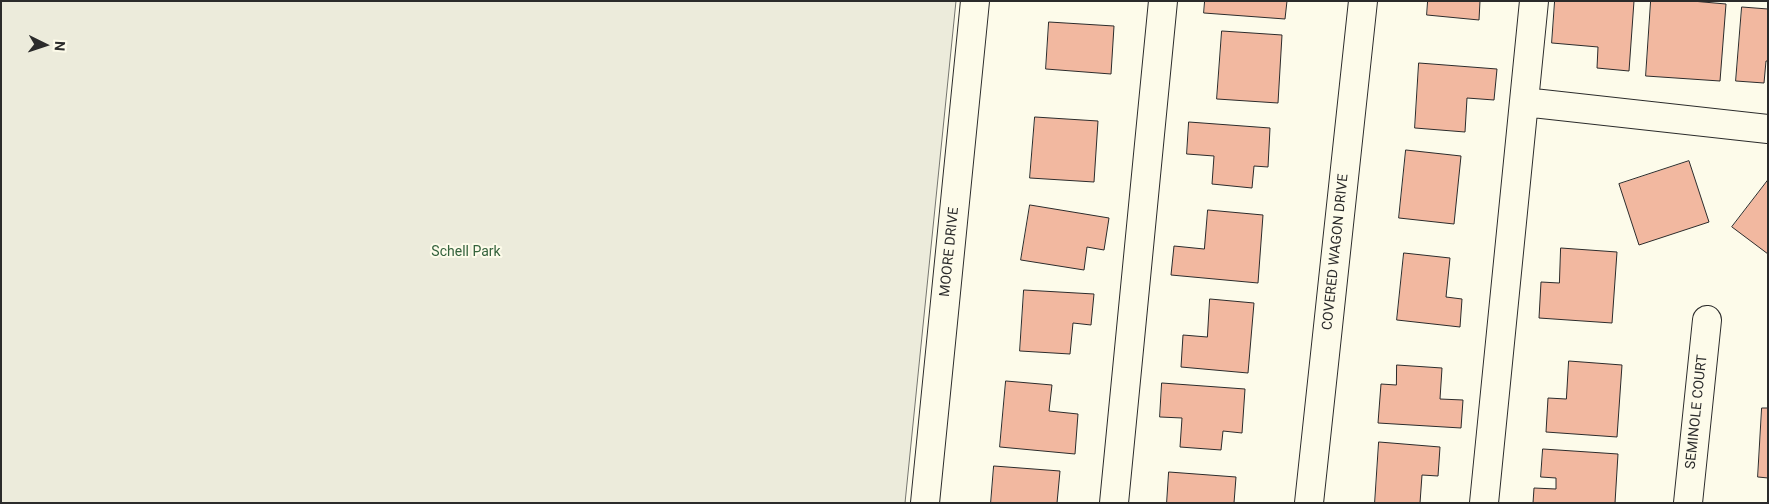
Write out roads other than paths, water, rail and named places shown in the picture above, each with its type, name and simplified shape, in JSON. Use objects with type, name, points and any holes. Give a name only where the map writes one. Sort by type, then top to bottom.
[{"type":"street","name":"MOORE DRIVE","points":[[925,503],[975,1]]},
{"type":"street","points":[[1114,503],[1164,1]]},
{"type":"street","name":"COVERED WAGON DRIVE","points":[[1309,503],[1363,1]]},
{"type":"street","points":[[1484,503],[1534,1]]},
{"type":"street","points":[[1524,102],[1768,129]]},
{"type":"street","name":"SEMINOLE COURT","points":[[1688,503],[1707,320]]},
{"type":"park label","name":"Schell Park","points":[[466,252]]}]
